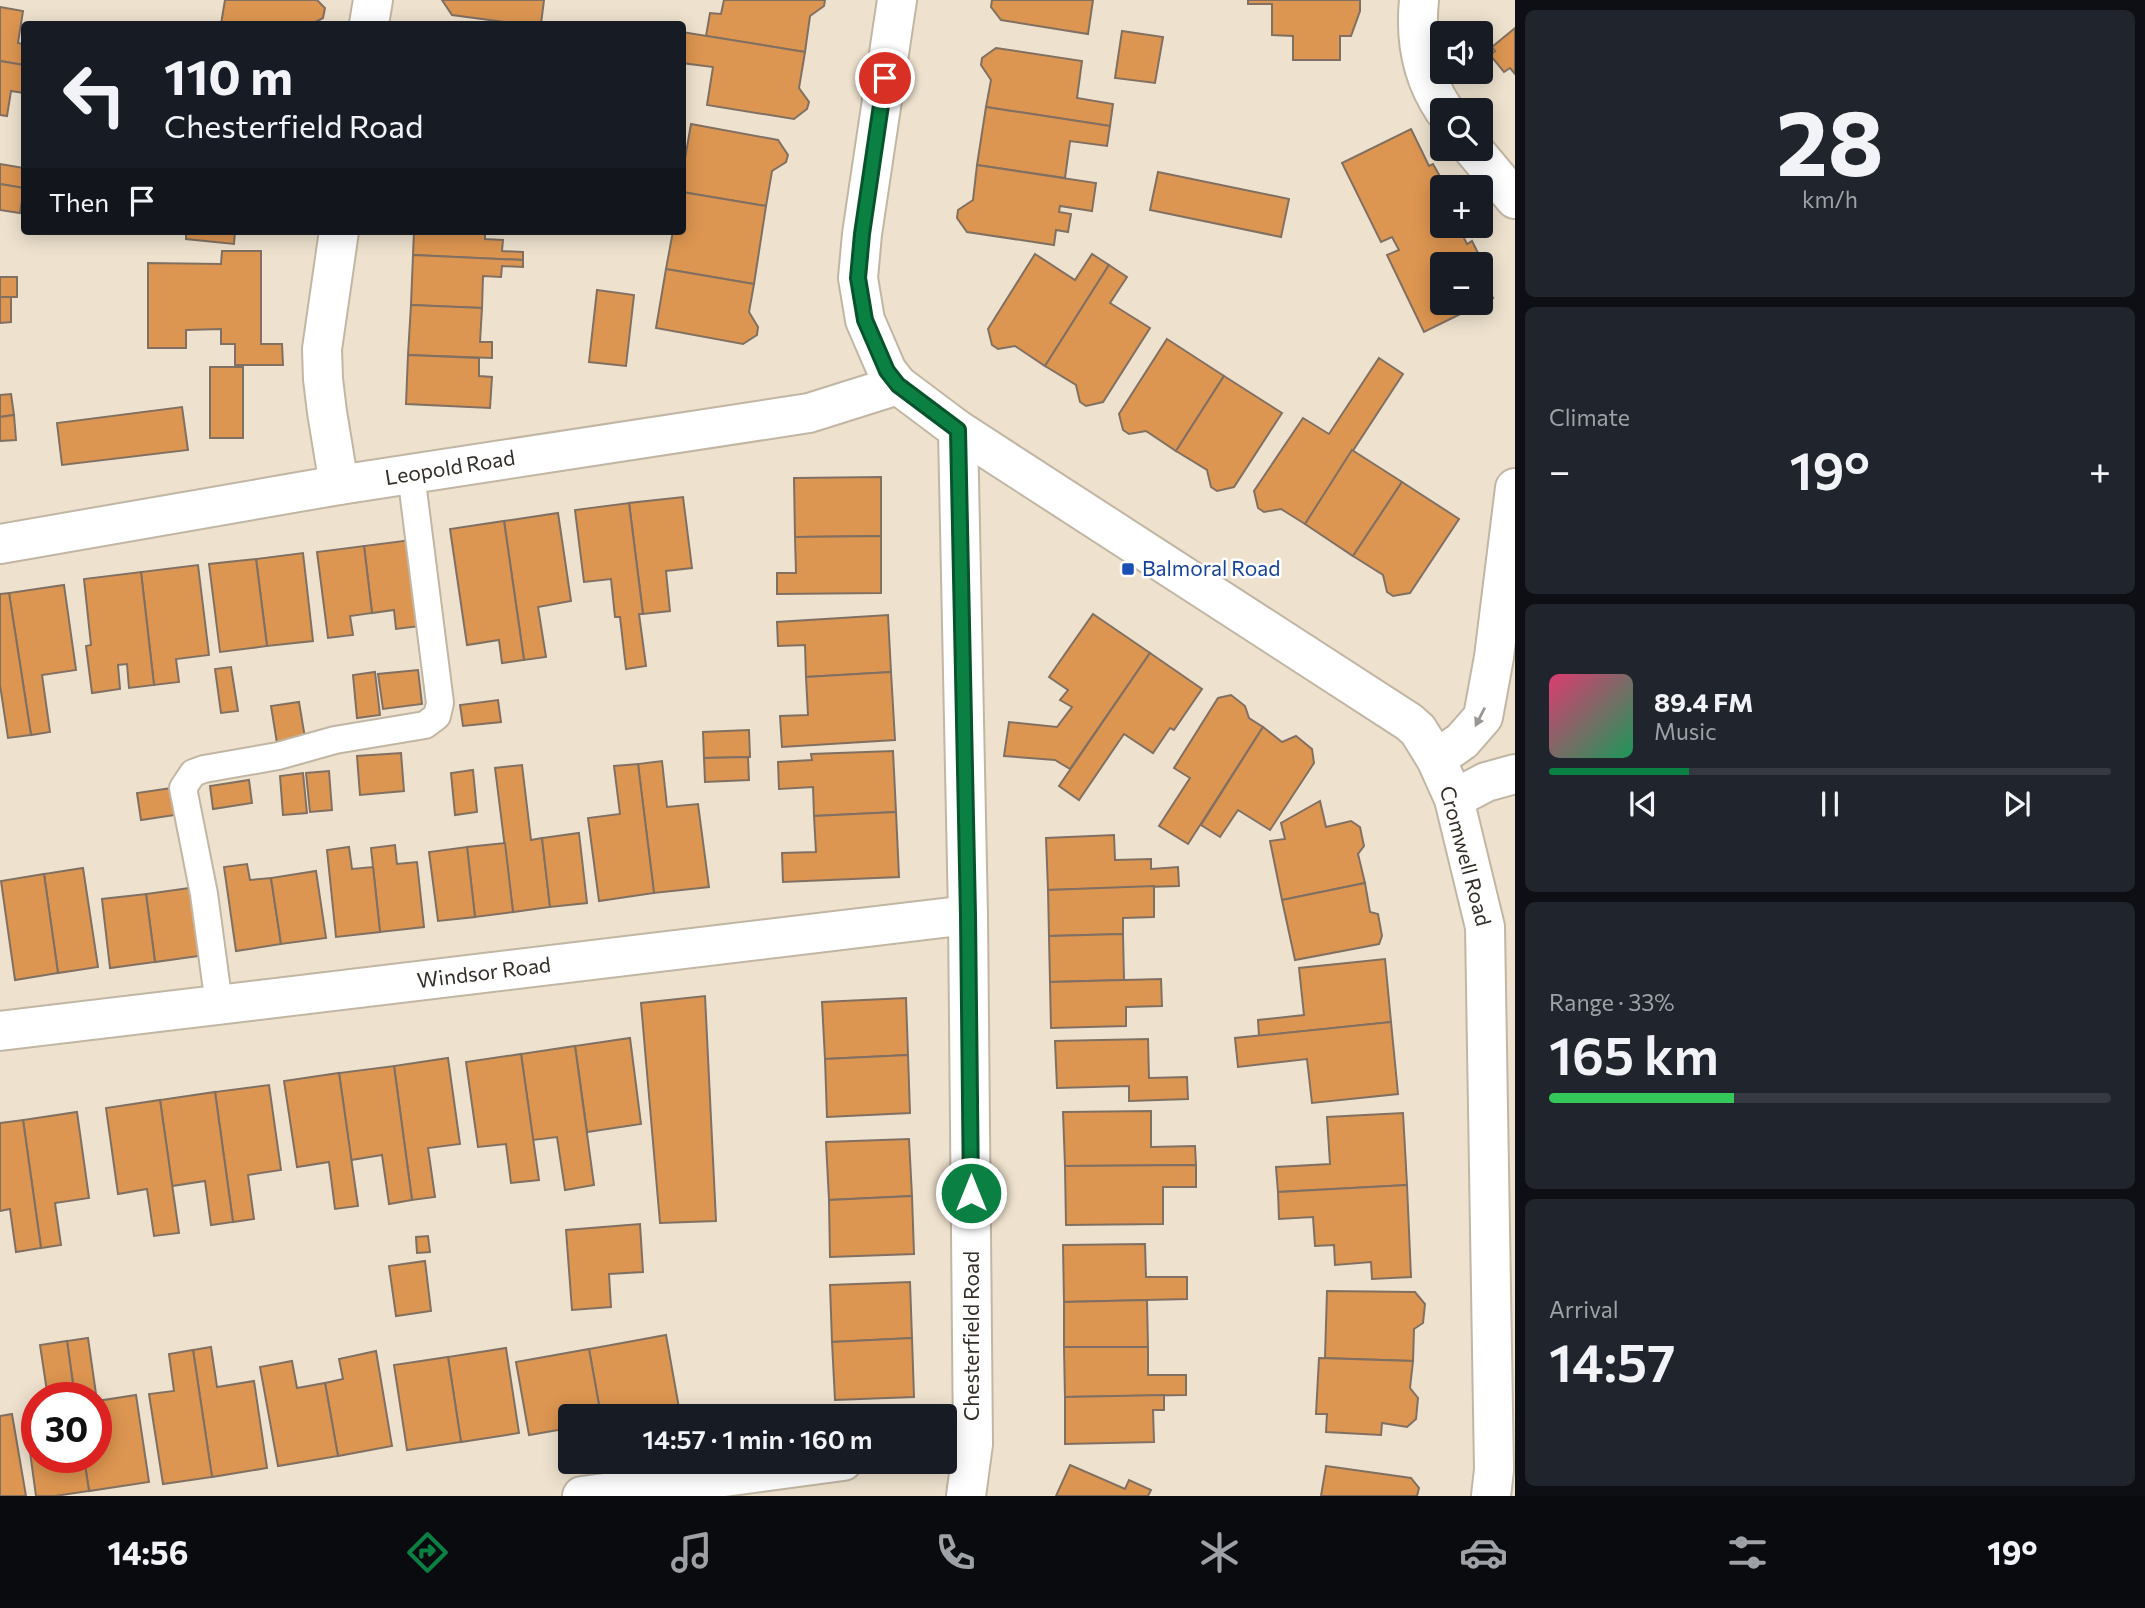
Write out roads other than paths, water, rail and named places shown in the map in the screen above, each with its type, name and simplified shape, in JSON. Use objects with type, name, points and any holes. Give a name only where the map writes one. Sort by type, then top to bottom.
[{"type":"street","points":[[370,21],[373,0]]},
{"type":"street","points":[[897,0],[862,234],[858,278],[865,320],[887,371],[898,385],[958,430]]},
{"type":"street","points":[[1419,0],[1416,29],[1422,62],[1436,98]]},
{"type":"street","points":[[1483,161],[1515,199]]},
{"type":"street","points":[[338,235],[322,349],[324,390],[339,485]]},
{"type":"street","name":"Leopold Road","points":[[0,544],[339,485],[808,413],[898,385]]},
{"type":"street","name":"Cromwell Road","points":[[958,430],[1409,722],[1418,730],[1436,759],[1454,799],[1485,927],[1494,1470],[1491,1496]]},
{"type":"street","name":"Chesterfield Road","points":[[958,430],[968,915],[959,1446],[966,1496]]},
{"type":"street","points":[[1436,759],[1462,741],[1483,717],[1494,657],[1515,488]]},
{"type":"street","points":[[1454,799],[1486,782],[1515,774]]},
{"type":"street","name":"Windsor Road","points":[[0,1031],[968,915]]},
{"type":"street","points":[[582,1496],[745,1474]]},
{"type":"lane","points":[[219,1005],[204,894],[183,788],[193,773],[204,769],[278,757],[335,740],[425,725],[437,716],[440,703],[411,474]]},
{"type":"place","name":"Balmoral Road","points":[[1128,569]]}]
